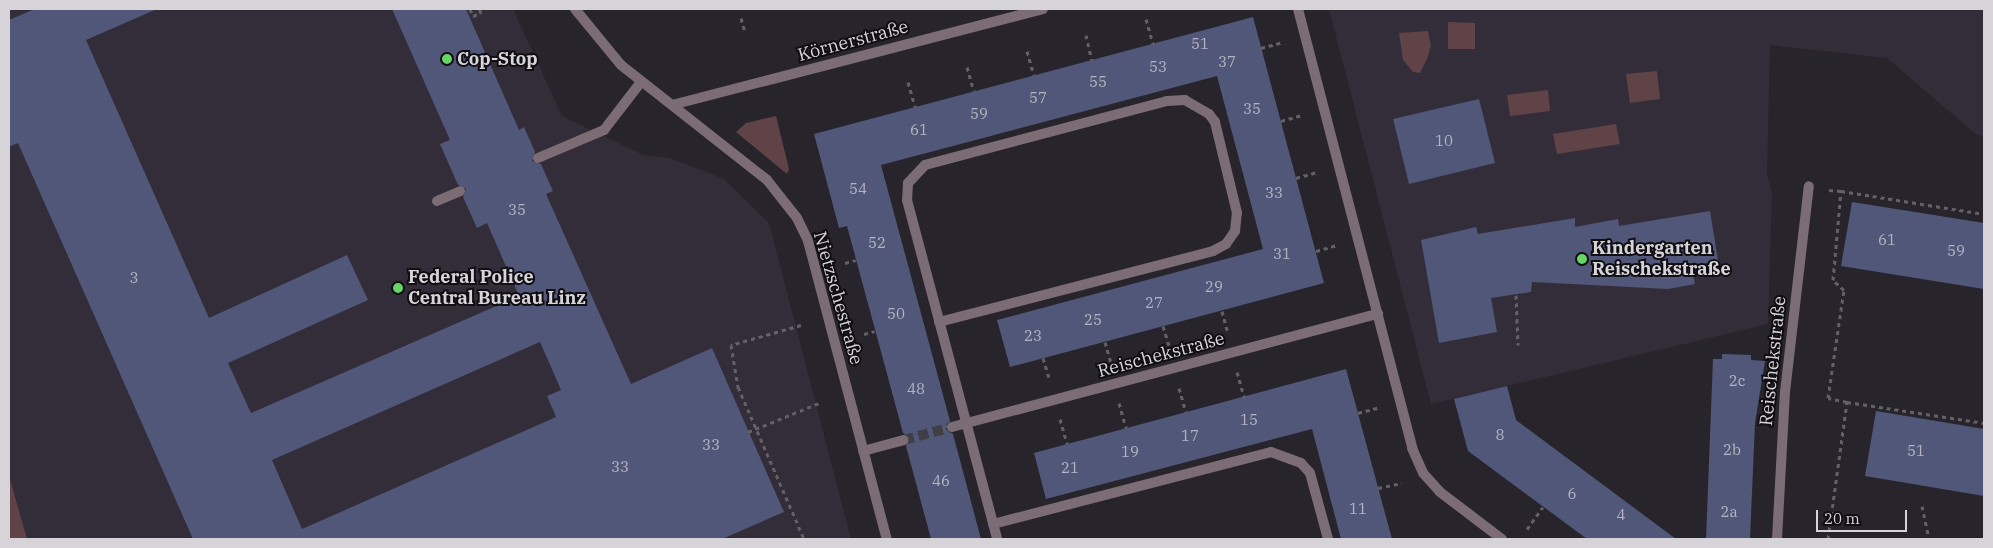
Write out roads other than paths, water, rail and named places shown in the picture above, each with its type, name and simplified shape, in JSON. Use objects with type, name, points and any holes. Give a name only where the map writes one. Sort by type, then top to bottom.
[{"type":"street","name":"Nietzschestraße","points":[[575,9],[621,65],[767,180],[797,218],[808,241],[886,539]]},
{"type":"street","name":"Körnerstraße","points":[[672,105],[1043,9]]},
{"type":"street","points":[[1298,9],[1412,448],[1423,472],[1440,492],[1502,539]]},
{"type":"street","points":[[538,158],[604,130],[641,82]]},
{"type":"street","points":[[939,322],[1213,251],[1226,244],[1235,231],[1237,213],[1215,122],[1209,114],[1185,100],[1167,101],[924,165],[914,173],[908,183],[907,200],[939,322],[966,424],[997,539]]},
{"type":"street","name":"Reischekstraße","points":[[1777,539],[1785,392],[1809,186]]},
{"type":"street","points":[[437,201],[460,191]]},
{"type":"street","name":"Reischekstraße","points":[[952,428],[1378,314]]},
{"type":"street","points":[[863,451],[904,440]]},
{"type":"street","points":[[993,524],[1253,454],[1271,452],[1301,462],[1310,473],[1328,539]]},
{"type":"tunnel","points":[[904,440],[952,427]]},
{"type":"place","name":"Cop-Stop","points":[[447,59]]},
{"type":"place","name":"Kindergarten Reischekstraße","points":[[1582,259]]},
{"type":"place","name":"Federal Police Central Bureau Linz","points":[[398,288]]}]
